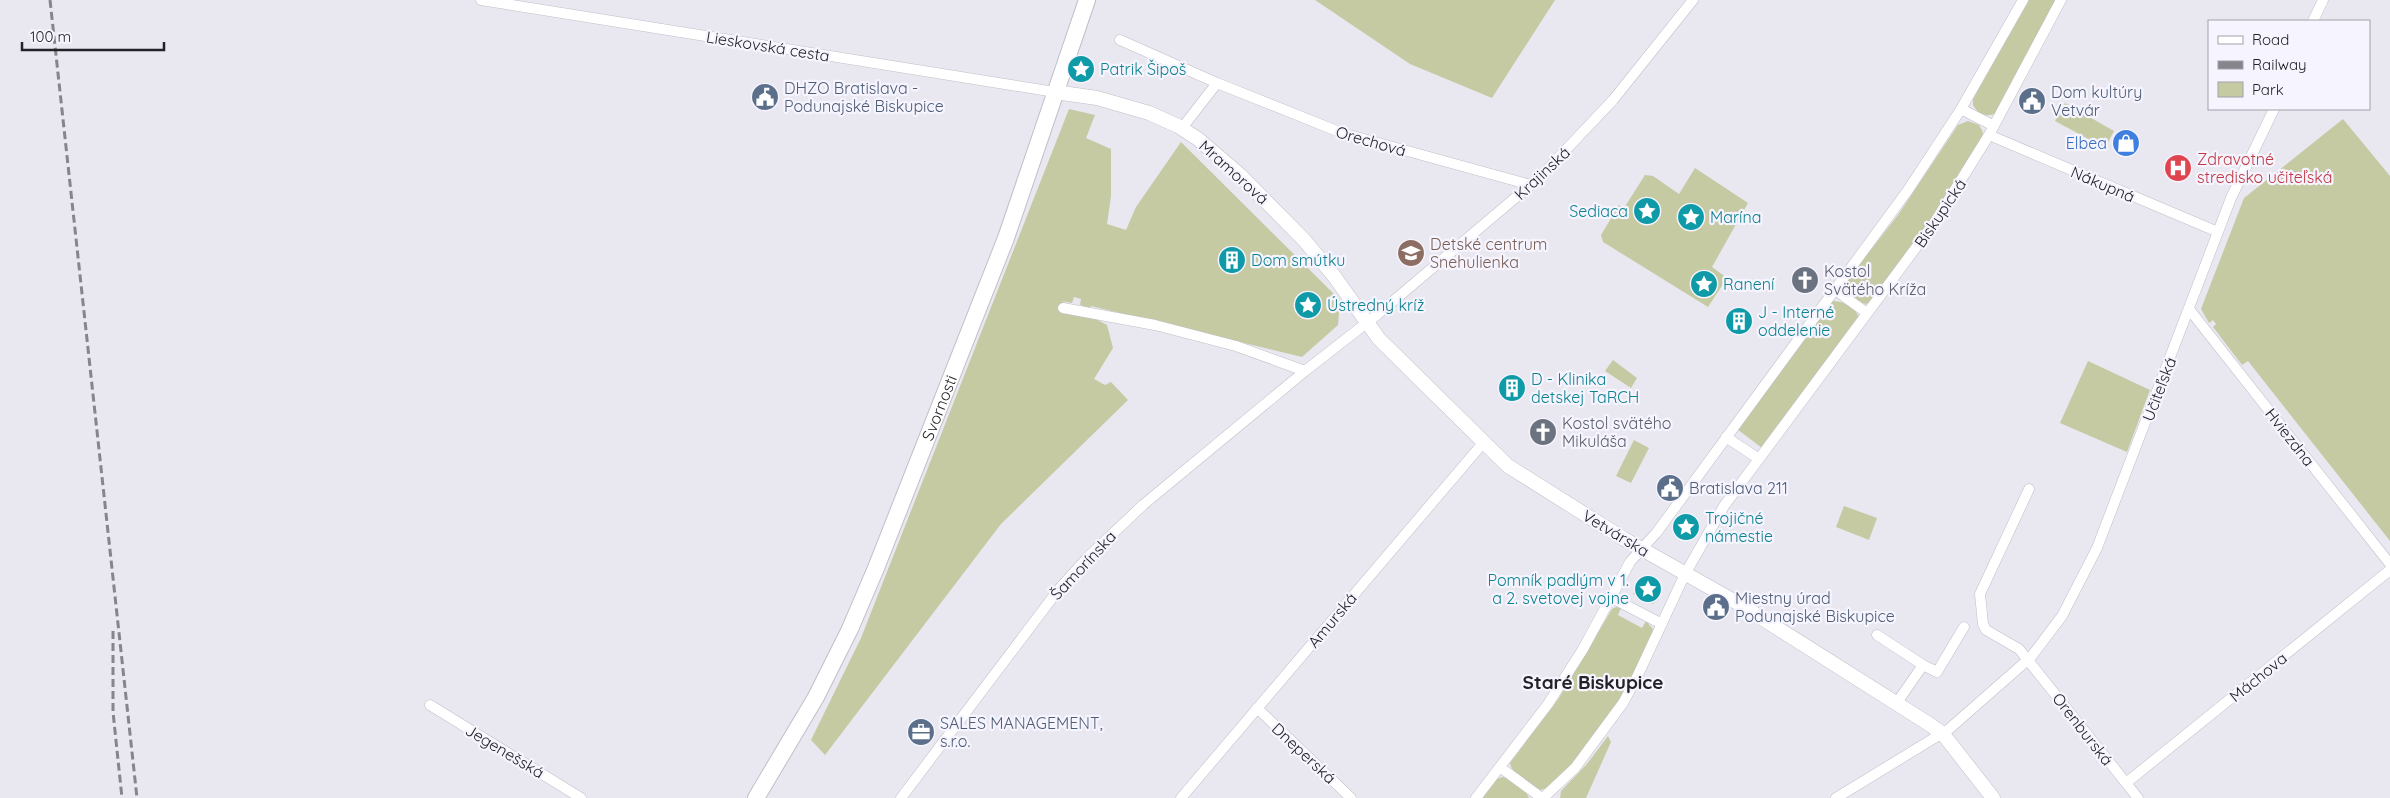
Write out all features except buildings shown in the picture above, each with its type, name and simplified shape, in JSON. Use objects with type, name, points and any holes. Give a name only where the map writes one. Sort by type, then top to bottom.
[{"type":"main road","name":"Svornosti","points":[[756,798],[820,690],[850,629],[876,568],[1006,238],[1087,0]]},
{"type":"street","name":"Lieskovská cesta","points":[[481,0],[1055,92]]},
{"type":"street","name":"Krajinská","points":[[1367,322],[1531,185],[1561,157],[1614,100],[1693,0]]},
{"type":"street","points":[[1476,798],[1501,768],[1548,704],[1612,598],[1630,562],[1657,532],[1908,190],[1961,109],[2023,0]]},
{"type":"street","name":"Biskupická","points":[[1759,458],[1935,222],[1991,130],[2061,0]]},
{"type":"street","points":[[2313,20],[2323,0]]},
{"type":"street","name":"Orechová","points":[[1120,40],[1217,83],[1348,135],[1531,185]]},
{"type":"street","points":[[1182,128],[1217,83]]},
{"type":"street","name":"Mramorová","points":[[1055,92],[1115,103],[1156,116],[1182,128],[1227,163],[1292,227],[1334,276],[1367,322]]},
{"type":"street","name":"Nákupná","points":[[1961,109],[1991,130],[2218,232]]},
{"type":"street","name":"Učiteľská","points":[[1836,798],[1943,734],[2028,660],[2053,631],[2085,576],[2120,492],[2230,198],[2274,110]]},
{"type":"street","points":[[1835,290],[1867,312]]},
{"type":"street","points":[[1063,308],[1164,327],[1236,346],[1305,371]]},
{"type":"street","name":"Hviezdna","points":[[2189,309],[2390,564]]},
{"type":"street","name":"Šamorínska","points":[[901,798],[1053,596],[1086,558],[1143,505],[1367,322]]},
{"type":"street","name":"Vetvárska","points":[[1367,322],[1402,363],[1483,443],[1516,472],[1685,574],[1741,605],[1943,734],[1994,798]]},
{"type":"street","points":[[1501,768],[1543,798],[1575,768],[1607,727],[1630,690],[1685,574],[1714,522],[1759,458],[1726,437]]},
{"type":"street","name":"Amurská","points":[[1181,798],[1483,443]]},
{"type":"street","points":[[2028,660],[2019,649],[1984,628],[1979,597],[1985,580],[2029,489]]},
{"type":"street","name":"Máchova","points":[[2126,783],[2390,570]]},
{"type":"street","points":[[1612,598],[1662,624]]},
{"type":"street","points":[[1877,635],[1937,672],[1964,627]]},
{"type":"street","name":"Orenburská","points":[[2028,660],[2138,798]]},
{"type":"street","points":[[1896,704],[1923,665]]},
{"type":"street","name":"Jegenešská","points":[[430,705],[581,798]]},
{"type":"street","name":"Dneperská","points":[[1257,708],[1352,798]]},
{"type":"green space","points":[[1315,0],[1555,0],[1492,98],[1410,64]]},
{"type":"green space","points":[[2029,0],[2056,0],[1995,114],[1982,114],[1973,105],[1973,99]]},
{"type":"green space","points":[[2065,103],[2114,131],[2105,148],[2055,121]]},
{"type":"green space","points":[[1069,109],[1095,115],[1086,138],[1111,149],[1111,196],[1107,224],[1126,230],[1136,207],[1181,142],[1340,300],[1338,325],[1302,357],[1091,306],[1090,308],[1080,305],[1081,299],[1074,297],[1072,303],[1062,301],[1107,325],[1113,348],[1094,379],[1105,385],[1111,382],[1128,400],[1001,524],[825,755],[811,740],[861,638]]},
{"type":"green space","points":[[2343,119],[2390,176],[2390,541],[2248,361],[2242,365],[2213,327],[2216,324],[2213,320],[2209,323],[2201,309],[2244,198]]},
{"type":"green space","points":[[1968,121],[1979,125],[1983,132],[1982,139],[1930,223],[1871,301],[1866,304],[1859,301],[1849,293],[1845,283],[1898,215],[1958,125]]},
{"type":"green space","points":[[1695,168],[1748,203],[1712,267],[1727,278],[1708,307],[1603,242],[1601,235],[1619,205],[1624,208],[1645,175],[1653,176],[1679,194]]},
{"type":"green space","points":[[1832,301],[1849,305],[1859,318],[1762,448],[1737,429]]},
{"type":"green space","points":[[1613,360],[1637,378],[1631,388],[1605,371]]},
{"type":"green space","points":[[2088,361],[2150,390],[2127,452],[2060,423]]},
{"type":"green space","points":[[1634,440],[1649,448],[1631,483],[1616,476]]},
{"type":"green space","points":[[1844,506],[1877,518],[1869,540],[1836,527]]},
{"type":"green space","points":[[1643,576],[1649,580],[1650,584],[1646,582],[1643,588],[1652,593],[1656,588],[1652,585],[1656,584],[1662,587],[1653,604],[1633,594]]},
{"type":"green space","points":[[1616,607],[1621,608],[1618,615],[1642,628],[1646,621],[1653,629],[1652,634],[1624,693],[1598,732],[1560,777],[1549,786],[1540,790],[1518,775],[1510,763],[1559,698],[1612,609]]},
{"type":"green space","points":[[1608,736],[1611,742],[1586,798],[1560,798],[1561,791],[1587,764]]},
{"type":"green space","points":[[1502,777],[1518,785],[1529,798],[1481,798],[1495,780]]},
{"type":"railway","points":[[50,0],[137,798]]},
{"type":"railway","points":[[113,631],[113,712],[122,798]]},
{"type":"place","name":"Patrik Šipoš","points":[[1081,69]]},
{"type":"place","name":"DHZO Bratislava - Podunajské Biskupice","points":[[765,97]]},
{"type":"place","name":"Dom kultúry Vetvár","points":[[2032,101]]},
{"type":"place","name":"Elbea","points":[[2126,143]]},
{"type":"place","name":"Zdravotné stredisko učiteľská","points":[[2178,168]]},
{"type":"place","name":"Sediaca","points":[[1647,211]]},
{"type":"place","name":"Marína","points":[[1691,217]]},
{"type":"place","name":"Detské centrum Snehulienka","points":[[1411,253]]},
{"type":"place","name":"Dom smútku","points":[[1232,260]]},
{"type":"place","name":"Kostol Svätého Kríža","points":[[1805,280]]},
{"type":"place","name":"Ranení","points":[[1704,284]]},
{"type":"place","name":"Ústredný kríž","points":[[1308,305]]},
{"type":"place","name":"J - Interné oddelenie","points":[[1739,321]]},
{"type":"place","name":"D - Klinika detskej TaRCH","points":[[1512,388]]},
{"type":"place","name":"Kostol svätého Mikuláša","points":[[1543,432]]},
{"type":"place","name":"Bratislava 211","points":[[1670,488]]},
{"type":"place","name":"Trojičné námestie","points":[[1686,527]]},
{"type":"place","name":"Pomník padlým v 1. a 2. svetovej vojne","points":[[1648,589]]},
{"type":"place","name":"Miestny úrad Podunajské Biskupice","points":[[1716,607]]},
{"type":"place","name":"SALES MANAGEMENT, s.r.o.","points":[[921,732]]},
{"type":"district","name":"Staré Biskupice","points":[[1593,682]]}]
